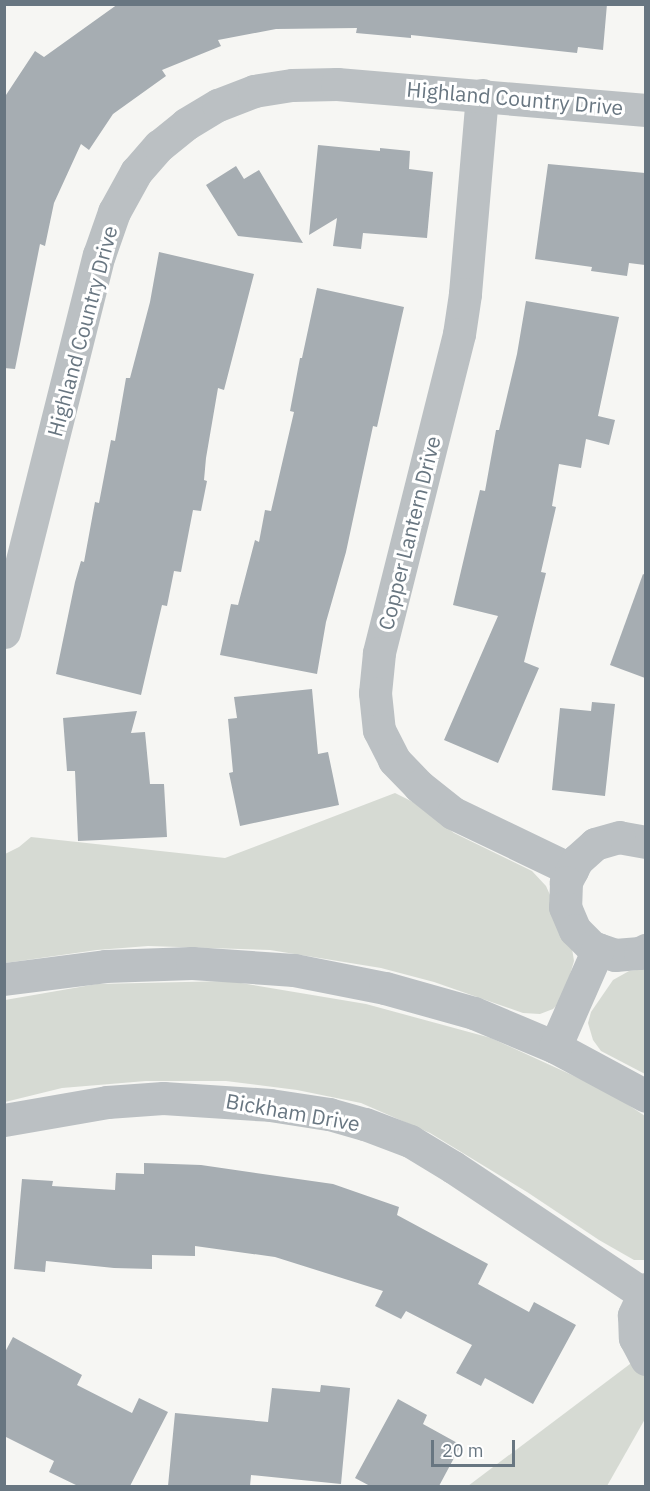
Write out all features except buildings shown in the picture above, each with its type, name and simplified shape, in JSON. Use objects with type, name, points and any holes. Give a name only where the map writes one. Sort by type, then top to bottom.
[{"type":"street","name":"Highland Country Drive","points":[[4,632],[99,255],[114,212],[136,172],[159,146],[186,124],[218,105],[254,91],[292,85],[337,84],[645,110]]},
{"type":"street","name":"Copper Lantern Drive","points":[[482,95],[465,294],[459,334],[379,653],[375,693],[379,730],[394,760],[418,786],[453,813],[572,870]]},
{"type":"street","points":[[645,842],[619,837],[595,844],[577,860],[566,882],[565,907],[574,930],[592,947],[615,955],[640,953],[645,950]]},
{"type":"street","points":[[555,1047],[598,949]]},
{"type":"street","points":[[4,979],[105,966],[192,963],[294,970],[385,988],[474,1013],[555,1047],[645,1096]]},
{"type":"street","name":"Bickham Drive","points":[[4,1120],[107,1102],[163,1098],[270,1105],[329,1114],[365,1124],[410,1141],[644,1291]]},
{"type":"street","points":[[644,1291],[634,1315],[635,1338],[645,1359]]},
{"type":"shaded area","points":[[395,793],[413,802],[454,833],[532,871],[546,886],[571,942],[574,961],[563,999],[553,1009],[540,1014],[523,1013],[434,982],[381,968],[270,950],[148,946],[97,950],[5,963],[5,854],[19,847],[31,837],[225,858]]},
{"type":"shaded area","points":[[645,969],[645,1074],[601,1051],[593,1040],[588,1023],[591,1012],[613,980],[629,971]]},
{"type":"shaded area","points":[[229,981],[366,1004],[491,1038],[609,1092],[645,1116],[645,1260],[634,1260],[599,1240],[527,1192],[430,1133],[361,1103],[297,1090],[226,1081],[146,1081],[62,1088],[5,1102],[5,1000],[97,984]]},
{"type":"shaded area","points":[[634,1361],[645,1375],[645,1419],[607,1486],[468,1486]]}]
